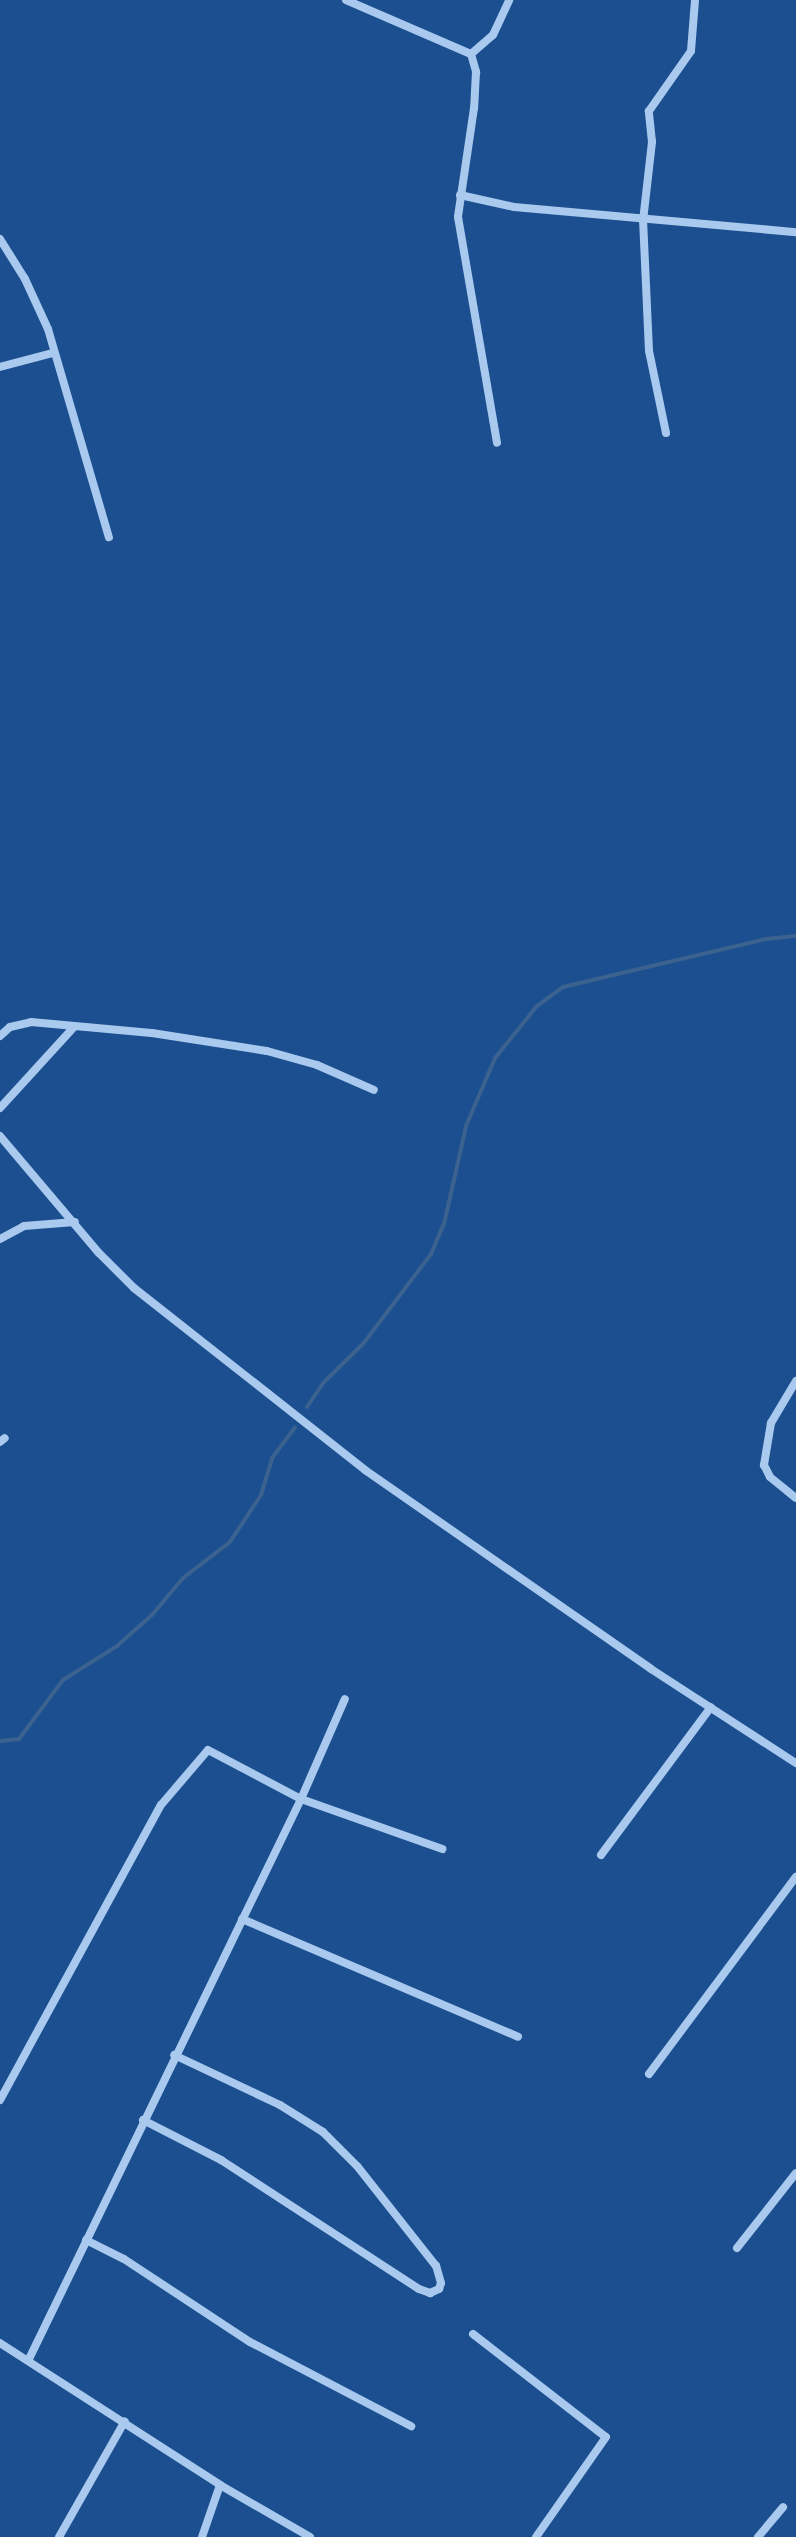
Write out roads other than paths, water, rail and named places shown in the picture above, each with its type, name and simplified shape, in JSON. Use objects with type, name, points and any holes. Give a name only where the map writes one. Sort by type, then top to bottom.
[{"type":"street","points":[[346,0],[471,54]]},
{"type":"street","points":[[471,54],[493,35],[509,0]]},
{"type":"street","points":[[666,433],[649,351],[643,221],[652,142],[649,111],[691,51],[695,0]]},
{"type":"street","points":[[471,54],[476,72],[474,108],[458,217],[497,443]]},
{"type":"street","points":[[460,195],[514,207],[643,221],[796,232]]},
{"type":"street","points":[[0,239],[25,279],[48,329],[109,537]]},
{"type":"street","points":[[0,367],[53,353]]},
{"type":"street","points":[[0,1036],[10,1027],[31,1022],[152,1033],[267,1051],[317,1065],[374,1090]]},
{"type":"street","points":[[0,1108],[74,1027]]},
{"type":"street","points":[[0,1136],[99,1253],[134,1288],[365,1470],[796,1763]]},
{"type":"street","points":[[0,1239],[24,1226],[75,1222]]},
{"type":"street","points":[[796,1381],[782,1399],[771,1423],[764,1465],[770,1477],[796,1498]]},
{"type":"street","points":[[29,2359],[301,1799],[345,1699]]},
{"type":"street","points":[[601,1855],[711,1707]]},
{"type":"street","points":[[0,2100],[161,1805],[208,1750],[301,1799],[442,1849]]},
{"type":"street","points":[[649,2074],[796,1877]]},
{"type":"street","points":[[242,1919],[518,2037]]},
{"type":"street","points":[[143,2120],[221,2160],[419,2289],[430,2293],[439,2289],[441,2283],[436,2266],[357,2166],[323,2132],[280,2105],[174,2055]]},
{"type":"street","points":[[737,2248],[796,2173]]},
{"type":"street","points":[[86,2240],[137,2267],[250,2342],[411,2426]]},
{"type":"street","points":[[473,2334],[606,2437],[536,2537]]},
{"type":"street","points":[[0,2343],[220,2485],[310,2537]]},
{"type":"street","points":[[59,2537],[125,2421]]},
{"type":"street","points":[[202,2537],[220,2485]]},
{"type":"street","points":[[758,2537],[783,2507]]},
{"type":"waterway","points":[[307,1407],[324,1382],[363,1344],[431,1254],[444,1224],[466,1126],[495,1058],[537,1006],[563,987],[766,939],[796,936]]},
{"type":"waterway","points":[[0,1741],[19,1739],[63,1680],[117,1646],[152,1615],[183,1578],[230,1542],[261,1495],[272,1458],[295,1428]]}]
